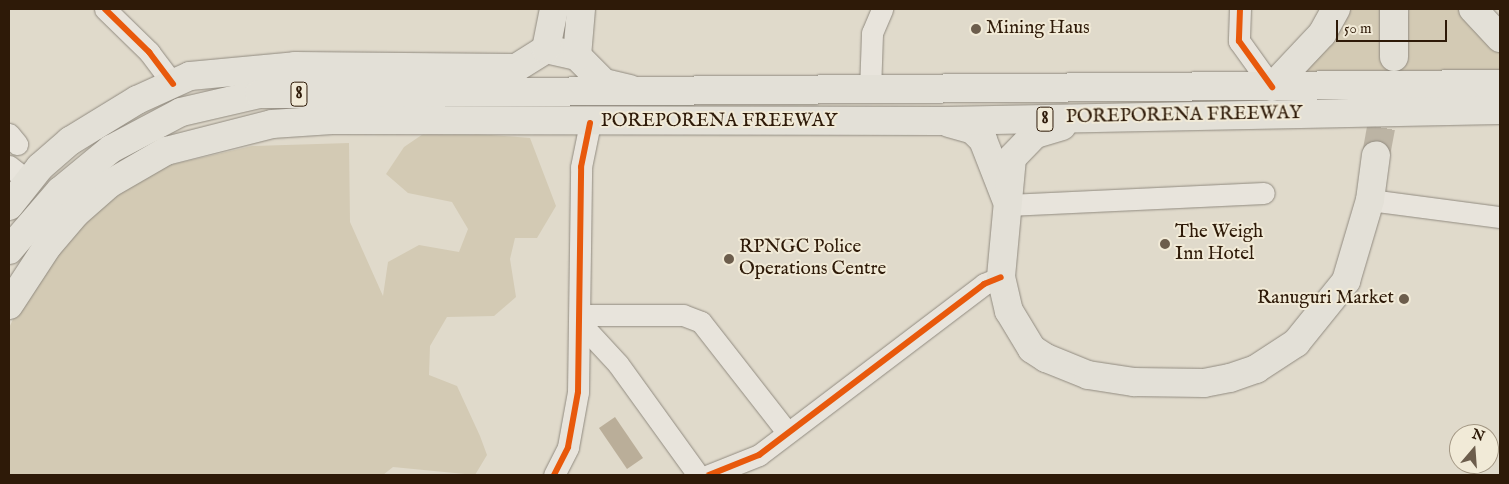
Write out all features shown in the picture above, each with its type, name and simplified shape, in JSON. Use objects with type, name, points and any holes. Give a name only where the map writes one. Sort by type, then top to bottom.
[{"type":"main road","points":[[546,49],[554,9]]},
{"type":"main road","points":[[577,56],[580,9]]},
{"type":"main road","points":[[1272,87],[1322,34],[1336,9]]},
{"type":"main road","points":[[1394,9],[1394,57]]},
{"type":"main road","points":[[1473,9],[1500,38]]},
{"type":"main road","points":[[9,206],[18,173],[137,100],[190,76],[246,67],[516,68],[546,49],[577,56],[604,83],[644,92]]},
{"type":"main road","name":"POREPORENA FREEWAY","points":[[9,250],[60,190],[111,149],[181,112],[230,98],[272,93],[870,91],[1500,84]]},
{"type":"main road","name":"POREPORENA FREEWAY","points":[[9,306],[76,213],[109,184],[166,151],[246,128],[303,120],[590,122],[943,121],[1500,110]]},
{"type":"main road","points":[[1100,118],[1046,129],[1023,142],[1012,158],[1001,277],[1009,311],[1032,349],[1056,363],[1088,375],[1134,382],[1204,383],[1230,378],[1256,369],[1296,343],[1330,306],[1351,268],[1370,200],[1376,155]]},
{"type":"main road","points":[[943,121],[973,130],[982,140],[1008,205]]},
{"type":"street","points":[[106,9],[149,52],[172,84]]},
{"type":"street","points":[[870,91],[872,33],[882,9]]},
{"type":"street","points":[[1240,9],[1239,41],[1272,87]]},
{"type":"street","points":[[554,475],[575,416],[581,319],[581,167],[590,122]]},
{"type":"street","points":[[1008,205],[1264,194]]},
{"type":"street","points":[[1370,200],[1500,218]]},
{"type":"street","points":[[709,475],[758,454],[984,284],[1001,277]]},
{"type":"street","points":[[581,319],[683,315],[701,322],[787,432]]},
{"type":"street","points":[[581,319],[618,364],[698,475]]},
{"type":"shaded area","points":[[1344,9],[1385,9],[1380,59],[1403,58],[1409,9],[1462,9],[1500,52],[1500,70],[1296,73]]},
{"type":"shaded area","points":[[429,130],[530,138],[556,206],[537,238],[515,238],[510,259],[516,297],[494,316],[447,317],[430,346],[429,375],[457,386],[487,455],[475,475],[393,467],[383,475],[9,475],[9,328],[26,291],[94,212],[148,170],[252,146],[349,143],[350,222],[383,296],[388,262],[419,245],[459,252],[468,229],[452,202],[408,193],[386,174],[404,147]]},
{"type":"shaded area","points":[[615,417],[643,458],[627,469],[599,428]]},
{"type":"tunnel","points":[[1376,155],[1388,90]]},
{"type":"cycle path","points":[[105,9],[149,52],[173,84]]},
{"type":"cycle path","points":[[1240,9],[1239,41],[1272,87]]},
{"type":"cycle path","points":[[554,475],[568,447],[578,392],[581,167],[590,123]]},
{"type":"cycle path","points":[[709,475],[759,455],[984,284],[1001,277]]},
{"type":"place","name":"Mining Haus","points":[[976,29]]},
{"type":"place","name":"The Weigh Inn Hotel","points":[[1165,244]]},
{"type":"place","name":"RPNGC Police Operations Centre","points":[[729,259]]},
{"type":"place","name":"Ranuguri Market","points":[[1404,299]]}]
